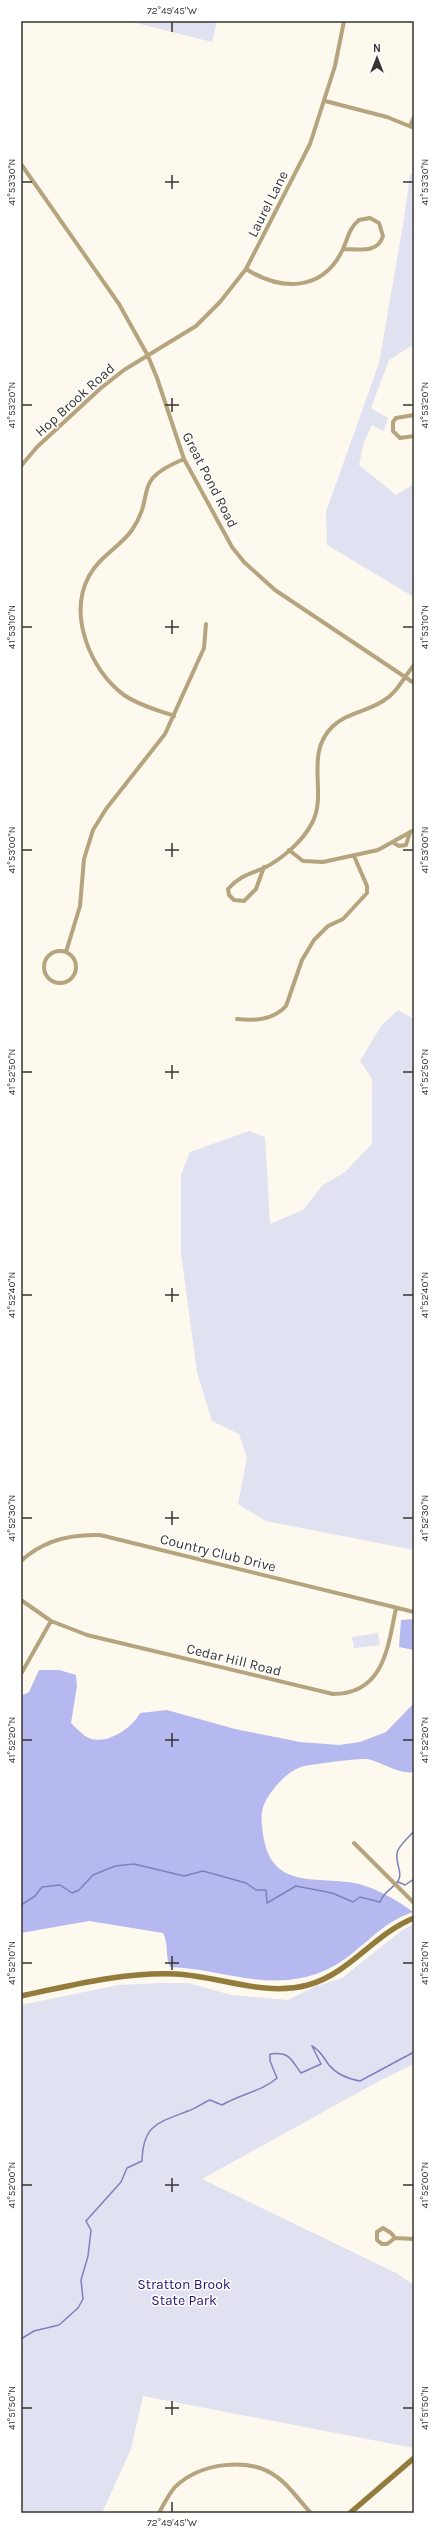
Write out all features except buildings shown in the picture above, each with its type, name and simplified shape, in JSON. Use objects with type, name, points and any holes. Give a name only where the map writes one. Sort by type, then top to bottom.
[{"type":"main road","points":[[21,1996],[96,1980],[142,1974],[189,1975],[259,1988],[285,1989],[307,1985],[335,1973],[378,1938],[414,1918]]},
{"type":"main road","points":[[350,2513],[414,2458]]},
{"type":"street","name":"Laurel Lane","points":[[148,356],[196,326],[220,302],[246,269],[306,152],[325,101],[344,21]]},
{"type":"street","points":[[325,101],[386,117],[412,127],[414,117]]},
{"type":"street","name":"Great Pond Road","points":[[21,164],[119,304],[148,356],[184,459],[232,547],[256,576],[414,683]]},
{"type":"street","points":[[246,269],[262,279],[278,284],[293,285],[306,282],[328,270],[343,249],[348,233],[358,220],[370,218],[379,223],[383,236],[379,245],[373,249],[343,249]]},
{"type":"street","name":"Hop Brook Road","points":[[21,466],[37,447],[101,388],[124,370],[148,356]]},
{"type":"street","points":[[414,415],[396,418],[393,426],[393,431],[400,438],[414,436]]},
{"type":"street","points":[[174,716],[138,702],[113,685],[99,668],[88,645],[80,612],[81,598],[90,574],[106,553],[132,530],[142,510],[150,480],[164,467],[184,459]]},
{"type":"street","points":[[66,952],[80,906],[84,859],[93,830],[106,809],[159,744],[174,716],[204,648],[206,624]]},
{"type":"street","points":[[264,867],[259,883],[249,897],[244,901],[234,900],[229,895],[228,889],[237,878],[281,858],[307,831],[316,814],[317,759],[326,734],[345,717],[374,706],[391,696],[414,665]]},
{"type":"street","points":[[289,850],[300,859],[312,863],[354,856],[378,850],[412,831]]},
{"type":"street","points":[[394,842],[399,846],[406,845],[412,831]]},
{"type":"street","points":[[237,1019],[260,1020],[281,1011],[286,1006],[302,960],[314,940],[328,926],[343,919],[354,905],[366,894],[367,886],[354,856]]},
{"type":"street","points":[[56,951],[66,952],[76,963],[75,973],[65,982],[56,983],[47,977],[44,962],[56,951]]},
{"type":"street","name":"Country Club Drive","points":[[21,1561],[39,1547],[56,1540],[72,1536],[100,1535],[414,1612]]},
{"type":"street","name":"Cedar Hill Road","points":[[21,1600],[51,1621],[87,1635],[333,1694],[343,1694],[361,1688],[378,1673],[383,1663],[396,1608]]},
{"type":"street","points":[[21,1674],[51,1621]]},
{"type":"street","points":[[354,1842],[414,1903]]},
{"type":"street","points":[[395,2238],[386,2229],[381,2228],[376,2232],[376,2240],[382,2244],[387,2244],[395,2238],[414,2239]]},
{"type":"street","points":[[159,2513],[176,2486],[194,2475],[225,2465],[253,2467],[278,2478],[311,2513]]},
{"type":"green space","points":[[128,21],[217,21],[212,42]]},
{"type":"green space","points":[[414,171],[414,344],[389,360],[371,408],[388,418],[384,431],[372,425],[364,442],[359,465],[396,495],[414,484],[414,597],[327,545],[326,512],[379,363],[403,225],[410,175]]},
{"type":"green space","points":[[398,1010],[414,1019],[414,1550],[266,1521],[238,1504],[247,1458],[239,1434],[212,1421],[197,1372],[181,1253],[181,1175],[190,1152],[249,1131],[265,1137],[270,1224],[303,1210],[323,1185],[345,1172],[372,1144],[372,1079],[360,1061],[381,1026]]},
{"type":"green space","points":[[378,1633],[380,1645],[354,1648],[352,1637]]},
{"type":"green space","name":"Stratton Brook State Park","points":[[414,1924],[414,2064],[379,2081],[202,2179],[396,2273],[414,2285],[414,2448],[143,2396],[131,2449],[102,2513],[21,2513],[21,2005],[118,1985],[161,1983],[188,1983],[231,1995],[288,2000],[314,1987],[342,1978],[401,1931]]},
{"type":"shaded area","points":[[414,1619],[414,1650],[399,1647],[401,1620]]},
{"type":"shaded area","points":[[39,1670],[59,1670],[76,1675],[77,1686],[71,1723],[85,1736],[100,1740],[116,1735],[124,1730],[131,1725],[140,1713],[167,1710],[235,1729],[300,1742],[339,1745],[360,1742],[386,1732],[414,1703],[414,1772],[403,1772],[367,1759],[346,1760],[304,1766],[298,1768],[283,1778],[265,1801],[262,1810],[263,1834],[268,1852],[276,1865],[286,1873],[313,1880],[343,1882],[366,1886],[387,1895],[413,1912],[400,1917],[389,1924],[350,1955],[328,1969],[307,1976],[287,1980],[249,1978],[170,1967],[163,1933],[89,1921],[21,1933],[21,1696],[29,1692]]},
{"type":"waterway","points":[[21,1905],[35,1896],[42,1887],[60,1885],[72,1893],[79,1890],[93,1875],[115,1866],[134,1864],[184,1876],[203,1871],[246,1883],[256,1890],[266,1890],[267,1903],[296,1886],[332,1893],[353,1902],[360,1897],[380,1902],[384,1895],[400,1878],[397,1858],[398,1850],[414,1831]]},
{"type":"waterway","points":[[398,1882],[405,1885],[414,1879]]},
{"type":"waterway","points":[[21,2339],[34,2331],[59,2325],[78,2308],[83,2299],[81,2280],[88,2256],[91,2230],[86,2221],[121,2182],[127,2168],[142,2161],[145,2140],[154,2127],[210,2100],[222,2105],[265,2086],[277,2078],[270,2061],[270,2054],[277,2053],[286,2055],[292,2060],[301,2073],[321,2064],[312,2046],[320,2052],[329,2065],[339,2074],[347,2078],[360,2081],[414,2052]]}]
